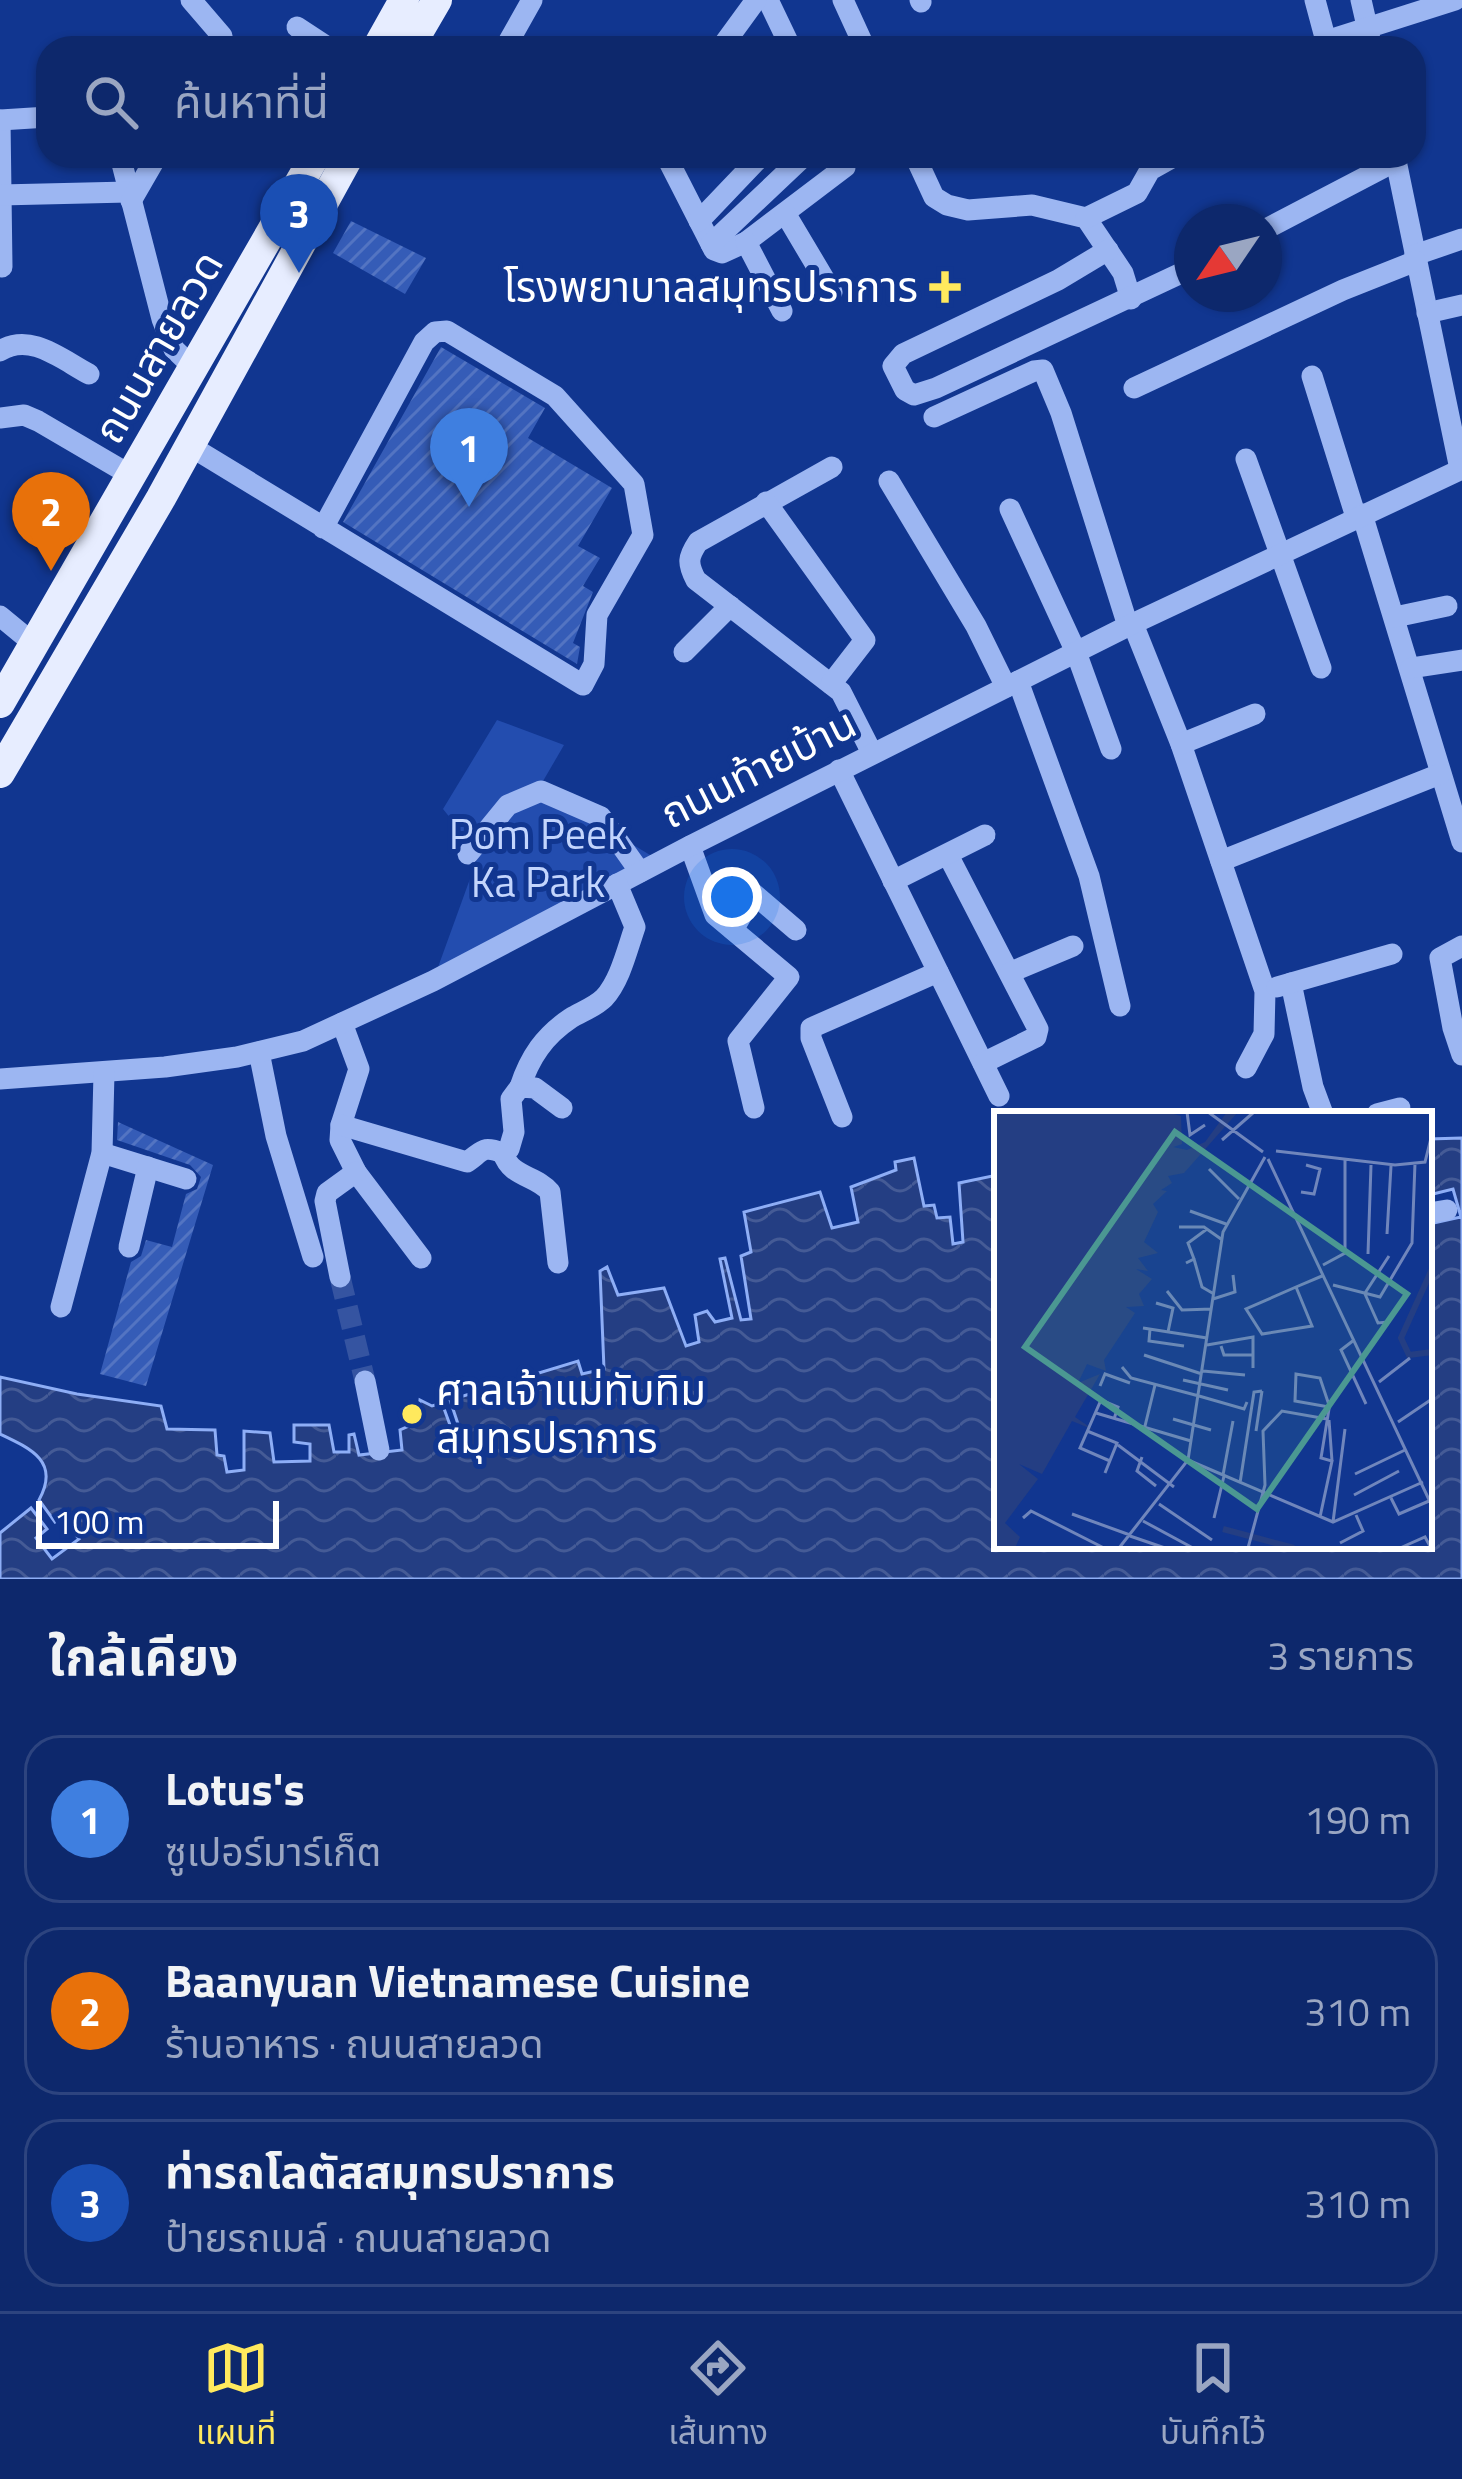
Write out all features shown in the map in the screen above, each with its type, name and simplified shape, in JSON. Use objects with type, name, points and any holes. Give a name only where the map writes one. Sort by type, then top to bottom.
[{"type":"main road","points":[[383,36],[404,0]]},
{"type":"main road","points":[[417,36],[437,0]]},
{"type":"main road","name":"ถนนสายลวด","points":[[0,703],[308,168]]},
{"type":"main road","name":"ถนนสายลวด","points":[[0,773],[190,446],[342,168]]},
{"type":"street","points":[[191,0],[223,36]]},
{"type":"street","points":[[512,36],[532,0]]},
{"type":"street","points":[[730,36],[756,0]]},
{"type":"street","points":[[768,0],[779,36]]},
{"type":"street","points":[[843,0],[860,36]]},
{"type":"street","points":[[1315,0],[1322,36]]},
{"type":"street","points":[[1361,0],[1370,36]]},
{"type":"street","points":[[1374,36],[1455,0]]},
{"type":"street","points":[[297,27],[311,36]]},
{"type":"street","points":[[2,267],[0,119],[36,118]]},
{"type":"street","points":[[123,168],[162,319],[174,349],[194,368]]},
{"type":"street","points":[[129,197],[149,168]]},
{"type":"street","points":[[678,168],[699,221],[711,244],[722,253],[746,242],[844,168]]},
{"type":"street","points":[[699,221],[750,168]]},
{"type":"street","points":[[711,244],[791,168]]},
{"type":"street","points":[[921,168],[934,197],[947,205],[968,210],[1032,205],[1087,218],[1137,193],[1144,168]]},
{"type":"street","points":[[1282,220],[1378,168]]},
{"type":"street","points":[[1397,168],[1461,469]]},
{"type":"street","points":[[1,195],[129,197]]},
{"type":"street","points":[[785,213],[832,292]]},
{"type":"street","points":[[1087,218],[1123,273],[1131,299]]},
{"type":"street","points":[[1134,388],[1462,238]]},
{"type":"street","points":[[746,242],[782,310]]},
{"type":"street","points":[[1108,250],[1058,280],[904,354],[893,365],[899,380],[908,393],[919,394],[1174,277]]},
{"type":"street","points":[[1427,313],[1462,305]]},
{"type":"street","points":[[190,446],[323,527],[583,685],[594,664],[597,615],[644,536],[634,484],[555,396],[447,331],[436,332],[424,342],[323,527]]},
{"type":"street","points":[[0,350],[13,343],[30,343],[89,374]]},
{"type":"street","points":[[934,417],[1043,370],[1131,625],[1181,744],[1265,991],[1264,1034],[1246,1068]]},
{"type":"street","points":[[1312,376],[1395,616],[1462,842]]},
{"type":"street","points":[[3,410],[38,421],[132,476]]},
{"type":"street","points":[[1246,459],[1321,668]]},
{"type":"street","points":[[832,467],[698,542],[688,557],[696,580],[841,692],[872,753]]},
{"type":"street","name":"ถนนท้ายบ้าน","points":[[0,1079],[104,1073],[259,1052],[303,1041],[433,981],[1076,652],[1461,469]]},
{"type":"street","points":[[890,481],[1012,684],[1089,876],[1120,1006]]},
{"type":"street","points":[[766,502],[865,640],[831,684]]},
{"type":"street","points":[[1010,509],[1076,652],[1111,748]]},
{"type":"street","points":[[684,652],[730,606]]},
{"type":"street","points":[[1395,616],[1447,606]]},
{"type":"street","points":[[0,616],[34,644]]},
{"type":"street","points":[[1411,668],[1462,660]]},
{"type":"street","points":[[1181,744],[1255,714]]},
{"type":"street","points":[[838,770],[999,1096]]},
{"type":"street","points":[[1221,861],[1440,774]]},
{"type":"street","points":[[468,854],[508,805],[541,791],[601,817],[640,872]]},
{"type":"street","points":[[893,881],[985,835]]},
{"type":"street","points":[[690,846],[716,915],[789,977],[738,1041],[754,1108]]},
{"type":"street","points":[[948,854],[1038,1034],[983,1064]]},
{"type":"street","points":[[503,1153],[514,1132],[511,1099],[529,1060],[565,1022],[603,999],[624,961],[635,927],[617,884]]},
{"type":"street","points":[[733,930],[754,894],[796,930]]},
{"type":"street","points":[[1011,972],[1073,946]]},
{"type":"street","points":[[1462,946],[1440,958],[1462,1055]]},
{"type":"street","points":[[1265,991],[1392,954]]},
{"type":"street","points":[[842,1118],[811,1028],[938,972]]},
{"type":"street","points":[[1291,983],[1322,1111]]},
{"type":"street","points":[[342,1023],[358,1069],[340,1140],[356,1172],[421,1258]]},
{"type":"street","points":[[259,1052],[276,1136],[313,1258]]},
{"type":"street","points":[[61,1307],[102,1154],[104,1073]]},
{"type":"street","points":[[520,1087],[535,1088],[562,1108]]},
{"type":"street","points":[[341,1125],[467,1162],[479,1149],[503,1153]]},
{"type":"street","points":[[503,1153],[515,1172],[550,1192],[558,1263]]},
{"type":"street","points":[[102,1154],[185,1179]]},
{"type":"street","points":[[129,1246],[148,1168]]},
{"type":"street","points":[[340,1277],[325,1201],[327,1192],[356,1172]]},
{"type":"street","points":[[365,1381],[379,1450]]},
{"type":"green space","name":"Pom Peek Ka Park","points":[[497,720],[564,745],[539,788],[660,861],[433,981],[479,854],[443,809]]},
{"type":"water","points":[[1462,1138],[1462,1579],[0,1579],[0,1533],[31,1508],[47,1529],[36,1538],[52,1559],[79,1539],[63,1518],[55,1522],[39,1500],[46,1476],[39,1458],[0,1434],[0,1377],[161,1406],[167,1429],[215,1430],[217,1455],[224,1456],[227,1472],[244,1470],[244,1431],[270,1433],[274,1462],[310,1461],[310,1444],[294,1442],[294,1425],[329,1425],[334,1452],[349,1452],[349,1435],[354,1434],[359,1455],[402,1450],[400,1430],[418,1422],[420,1400],[432,1406],[442,1403],[454,1436],[461,1433],[450,1400],[578,1361],[582,1374],[604,1369],[600,1271],[607,1267],[618,1295],[664,1288],[686,1346],[699,1342],[695,1315],[707,1311],[715,1322],[732,1318],[720,1259],[725,1258],[741,1320],[751,1319],[741,1256],[751,1252],[744,1212],[820,1192],[832,1228],[858,1222],[851,1187],[896,1170],[895,1162],[914,1158],[924,1206],[934,1205],[937,1218],[950,1217],[953,1244],[963,1242],[959,1183],[994,1176],[994,1549],[1432,1549],[1432,1223],[1461,1217],[1453,1189],[1432,1194],[1432,1139]]},
{"type":"building","points":[[351,221],[426,258],[405,294],[333,253]]},
{"type":"building","points":[[441,347],[545,408],[528,438],[612,488],[578,546],[600,558],[583,586],[593,592],[573,643],[580,647],[577,664],[343,522]]},
{"type":"building","points":[[118,1122],[213,1165],[146,1386],[100,1374],[131,1262],[141,1256],[146,1240],[172,1247],[186,1194],[197,1189],[201,1177],[190,1165],[117,1140]]},
{"type":"tunnel","points":[[340,1277],[365,1381]]},
{"type":"place","name":"ท่ารถโลตัสสมุทรปราการ","points":[[299,273]]},
{"type":"place","name":"โรงพยาบาลสมุทรปราการ","points":[[945,287]]},
{"type":"place","name":"Lotus's","points":[[469,507]]},
{"type":"place","name":"Baanyuan Vietnamese Cuisine","points":[[51,571]]},
{"type":"place","name":"ศาลเจ้าแม่ทับทิม สมุทรปราการ","points":[[412,1414]]}]
